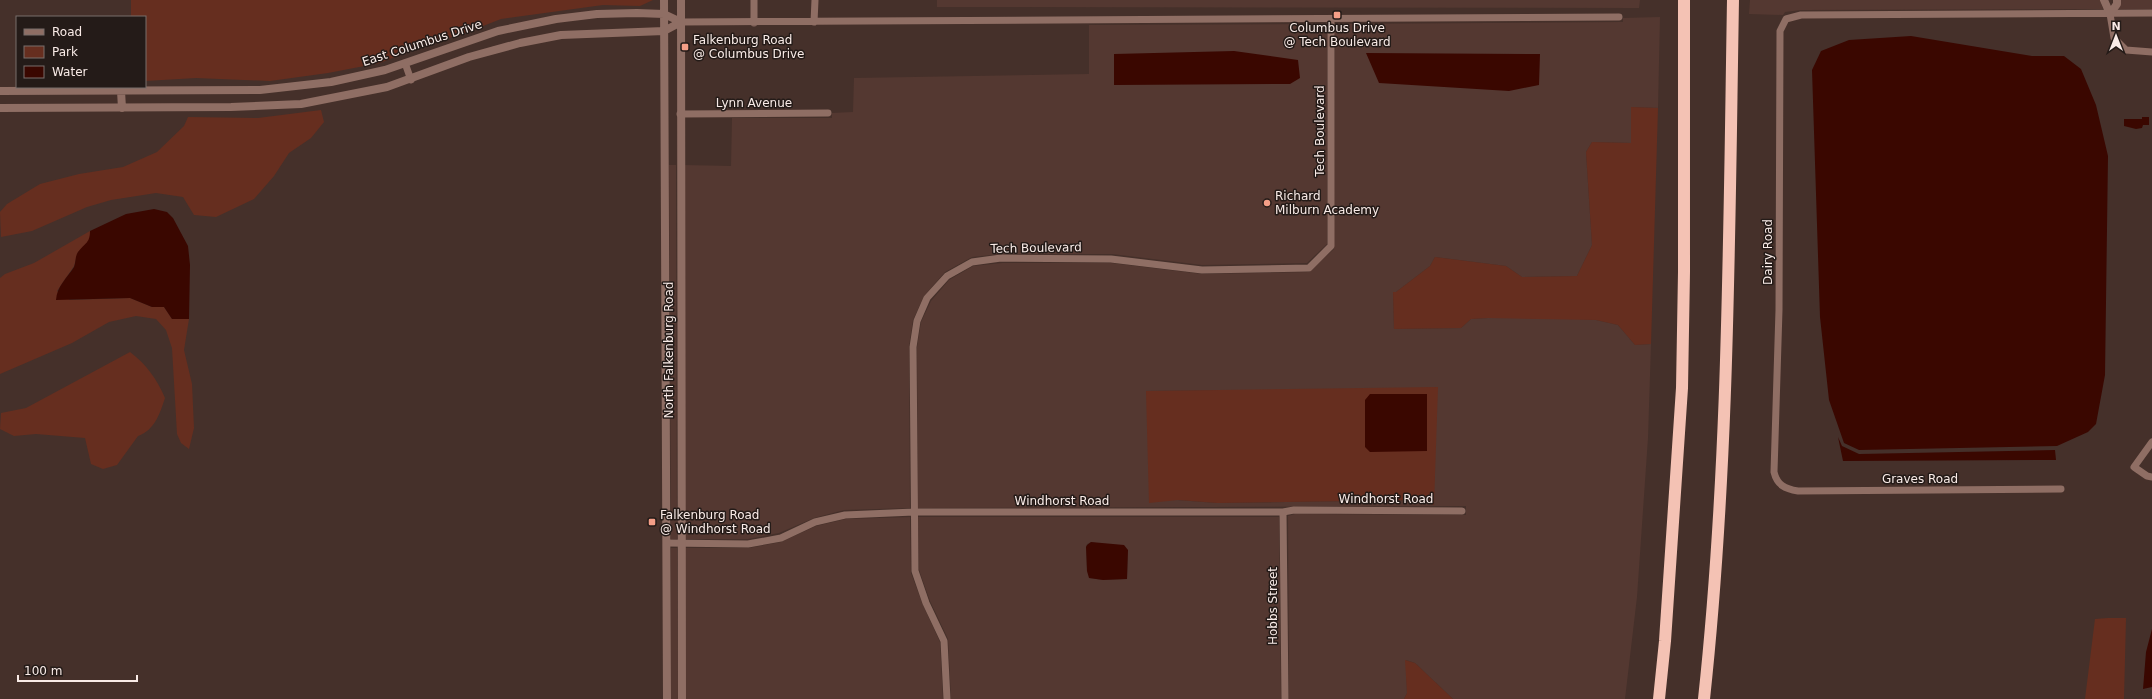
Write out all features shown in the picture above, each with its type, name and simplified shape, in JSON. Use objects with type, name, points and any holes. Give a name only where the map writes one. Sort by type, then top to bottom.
[{"type":"highway","points":[[1659,699],[1665,641],[1682,388],[1684,272],[1684,0]]},
{"type":"highway","points":[[1704,699],[1715,587],[1726,388],[1733,0]]},
{"type":"street","name":"North Falkenburg Road","points":[[664,0],[667,699]]},
{"type":"street","name":"North Falkenburg Road","points":[[681,0],[682,699]]},
{"type":"street","points":[[754,0],[754,23]]},
{"type":"street","points":[[814,22],[815,0]]},
{"type":"street","points":[[2104,0],[2110,14],[2114,38],[2126,50],[2152,52]]},
{"type":"street","points":[[2110,14],[2117,4],[2117,0]]},
{"type":"street","name":"East Columbus Drive","points":[[0,91],[260,90],[297,87],[339,81],[384,70],[498,31],[556,19],[597,14],[664,14],[681,22],[754,23],[1619,17]]},
{"type":"street","points":[[2110,14],[2152,14]]},
{"type":"street","name":"Dairy Road","points":[[1781,486],[1774,472],[1779,310],[1780,31],[1786,19],[1801,15],[2110,14]]},
{"type":"street","name":"Tech Boulevard","points":[[947,699],[944,641],[926,603],[915,571],[913,347],[917,321],[927,298],[947,276],[972,262],[1001,258],[1112,259],[1202,270],[1309,268],[1331,246],[1331,19]]},
{"type":"street","name":"East Columbus Drive","points":[[0,108],[260,107],[301,104],[411,80],[469,57],[505,47],[561,35],[664,31],[681,22]]},
{"type":"street","points":[[405,63],[411,80]]},
{"type":"street","points":[[121,91],[122,108]]},
{"type":"street","name":"Lynn Avenue","points":[[680,114],[828,113]]},
{"type":"street","points":[[2152,442],[2134,467],[2147,476],[2152,476]]},
{"type":"street","name":"Graves Road","points":[[1781,486],[1788,490],[1798,491],[2061,489]]},
{"type":"street","name":"Windhorst Road","points":[[667,543],[748,544],[781,538],[815,522],[845,515],[914,512],[1284,512],[1294,510],[1462,511]]},
{"type":"street","name":"Hobbs Street","points":[[1284,512],[1285,699]]},
{"type":"shaded area","points":[[937,0],[1640,0],[1639,8],[937,7]]},
{"type":"shaded area","points":[[1750,0],[2100,0],[2103,9],[1801,10],[1785,12],[1783,15],[1749,14]]},
{"type":"shaded area","points":[[2121,0],[2152,0],[2152,9],[2118,9]]},
{"type":"shaded area","points":[[1660,17],[1658,108],[1631,107],[1631,143],[1592,142],[1586,152],[1592,245],[1577,276],[1522,277],[1506,266],[1435,257],[1430,266],[1396,292],[1393,292],[1394,329],[1461,328],[1471,319],[1564,318],[1596,320],[1618,325],[1635,345],[1651,344],[1648,438],[1637,597],[1625,699],[1453,699],[1415,663],[1406,660],[1407,693],[1404,699],[1289,699],[1288,516],[1295,514],[1466,515],[1466,506],[918,508],[917,347],[921,322],[931,301],[949,280],[973,266],[1002,263],[1111,263],[1202,274],[1309,272],[1334,249],[1335,24],[1623,22],[1623,18]],"holes":[[[1241,390],[1434,504],[1418,500],[1217,503],[1178,500],[1146,391]]]},
{"type":"shaded area","points":[[1327,24],[1327,244],[1307,263],[1202,265],[1112,254],[1001,254],[972,257],[945,272],[924,296],[913,320],[909,346],[910,508],[844,510],[814,518],[779,533],[748,539],[685,539],[684,165],[731,166],[732,118],[832,118],[832,113],[853,112],[854,78],[1089,74],[1089,25]]},
{"type":"shaded area","points":[[669,165],[676,165],[677,539],[671,539]]},
{"type":"shaded area","points":[[910,517],[911,573],[923,605],[940,642],[943,699],[686,699],[685,548],[749,548],[781,542],[816,526],[846,519]]},
{"type":"shaded area","points":[[918,517],[1279,517],[1281,699],[951,699],[948,639],[930,601],[919,570]],"holes":[[[1091,542],[1128,550],[1127,579],[1103,580],[1090,578],[1087,571],[1087,544]]]},
{"type":"shaded area","points":[[671,548],[677,548],[678,699],[671,699]]},
{"type":"green space","points":[[131,0],[653,0],[640,6],[603,5],[501,19],[460,35],[429,43],[380,63],[328,73],[270,81],[196,78],[146,81],[146,16],[131,16]]},
{"type":"green space","points":[[1631,107],[1658,108],[1651,344],[1635,345],[1618,325],[1596,320],[1488,318],[1471,319],[1461,328],[1394,329],[1393,292],[1396,292],[1430,266],[1435,257],[1506,266],[1522,277],[1577,276],[1592,245],[1586,152],[1592,142],[1631,143]]},
{"type":"green space","points":[[321,110],[324,122],[311,138],[289,153],[274,176],[254,199],[216,217],[194,215],[183,197],[156,193],[111,200],[87,207],[32,231],[1,237],[0,212],[7,204],[40,184],[79,174],[123,167],[157,152],[184,126],[188,117],[258,118]]},
{"type":"green space","points":[[90,231],[90,239],[87,245],[78,252],[74,266],[57,291],[70,300],[130,298],[152,307],[164,307],[172,319],[189,319],[184,350],[192,384],[194,428],[189,449],[181,443],[177,434],[172,348],[166,330],[156,319],[136,316],[109,322],[72,343],[0,374],[0,278],[5,274],[34,263]]},
{"type":"green space","points":[[130,352],[150,372],[165,398],[159,415],[153,425],[149,430],[138,436],[117,465],[103,469],[91,464],[85,438],[36,434],[14,436],[0,429],[1,413],[26,408]]},
{"type":"green space","points":[[1438,387],[1434,505],[1418,500],[1217,503],[1178,500],[1149,503],[1146,391]]},
{"type":"green space","points":[[2126,618],[2124,699],[2085,699],[2095,619]]},
{"type":"green space","points":[[1405,660],[1415,663],[1453,699],[1404,699],[1407,693]]},
{"type":"water","points":[[1911,36],[2032,56],[2064,56],[2081,69],[2096,105],[2108,156],[2105,375],[2096,424],[2088,432],[2057,446],[1859,450],[1844,443],[1829,400],[1820,317],[1812,70],[1821,51],[1849,40]]},
{"type":"water","points":[[1234,51],[1298,60],[1300,78],[1290,84],[1114,85],[1114,54]]},
{"type":"water","points":[[1366,53],[1540,54],[1539,85],[1509,91],[1379,83]]},
{"type":"water","points":[[2142,117],[2149,117],[2149,125],[2143,125],[2142,128],[2136,129],[2124,126],[2124,119],[2142,119]]},
{"type":"water","points":[[154,209],[167,212],[173,218],[188,246],[190,265],[189,319],[172,319],[164,307],[152,307],[130,298],[56,300],[60,286],[74,267],[77,254],[88,241],[90,231],[126,214]]},
{"type":"water","points":[[1370,394],[1427,394],[1427,451],[1370,452],[1365,447],[1365,400]]},
{"type":"water","points":[[1838,437],[1842,446],[1859,454],[2055,450],[2056,460],[1843,461]]},
{"type":"water","points":[[1091,542],[1124,545],[1128,550],[1127,579],[1103,580],[1089,578],[1087,571],[1086,547]]},
{"type":"water","points":[[2152,629],[2152,687],[2143,689],[2146,652]]},
{"type":"place","name":"Columbus Drive @ Tech Boulevard","points":[[1337,15]]},
{"type":"place","name":"Falkenburg Road @ Columbus Drive","points":[[685,47]]},
{"type":"place","name":"Richard Milburn Academy","points":[[1267,203]]},
{"type":"place","name":"Falkenburg Road @ Windhorst Road","points":[[652,522]]}]
